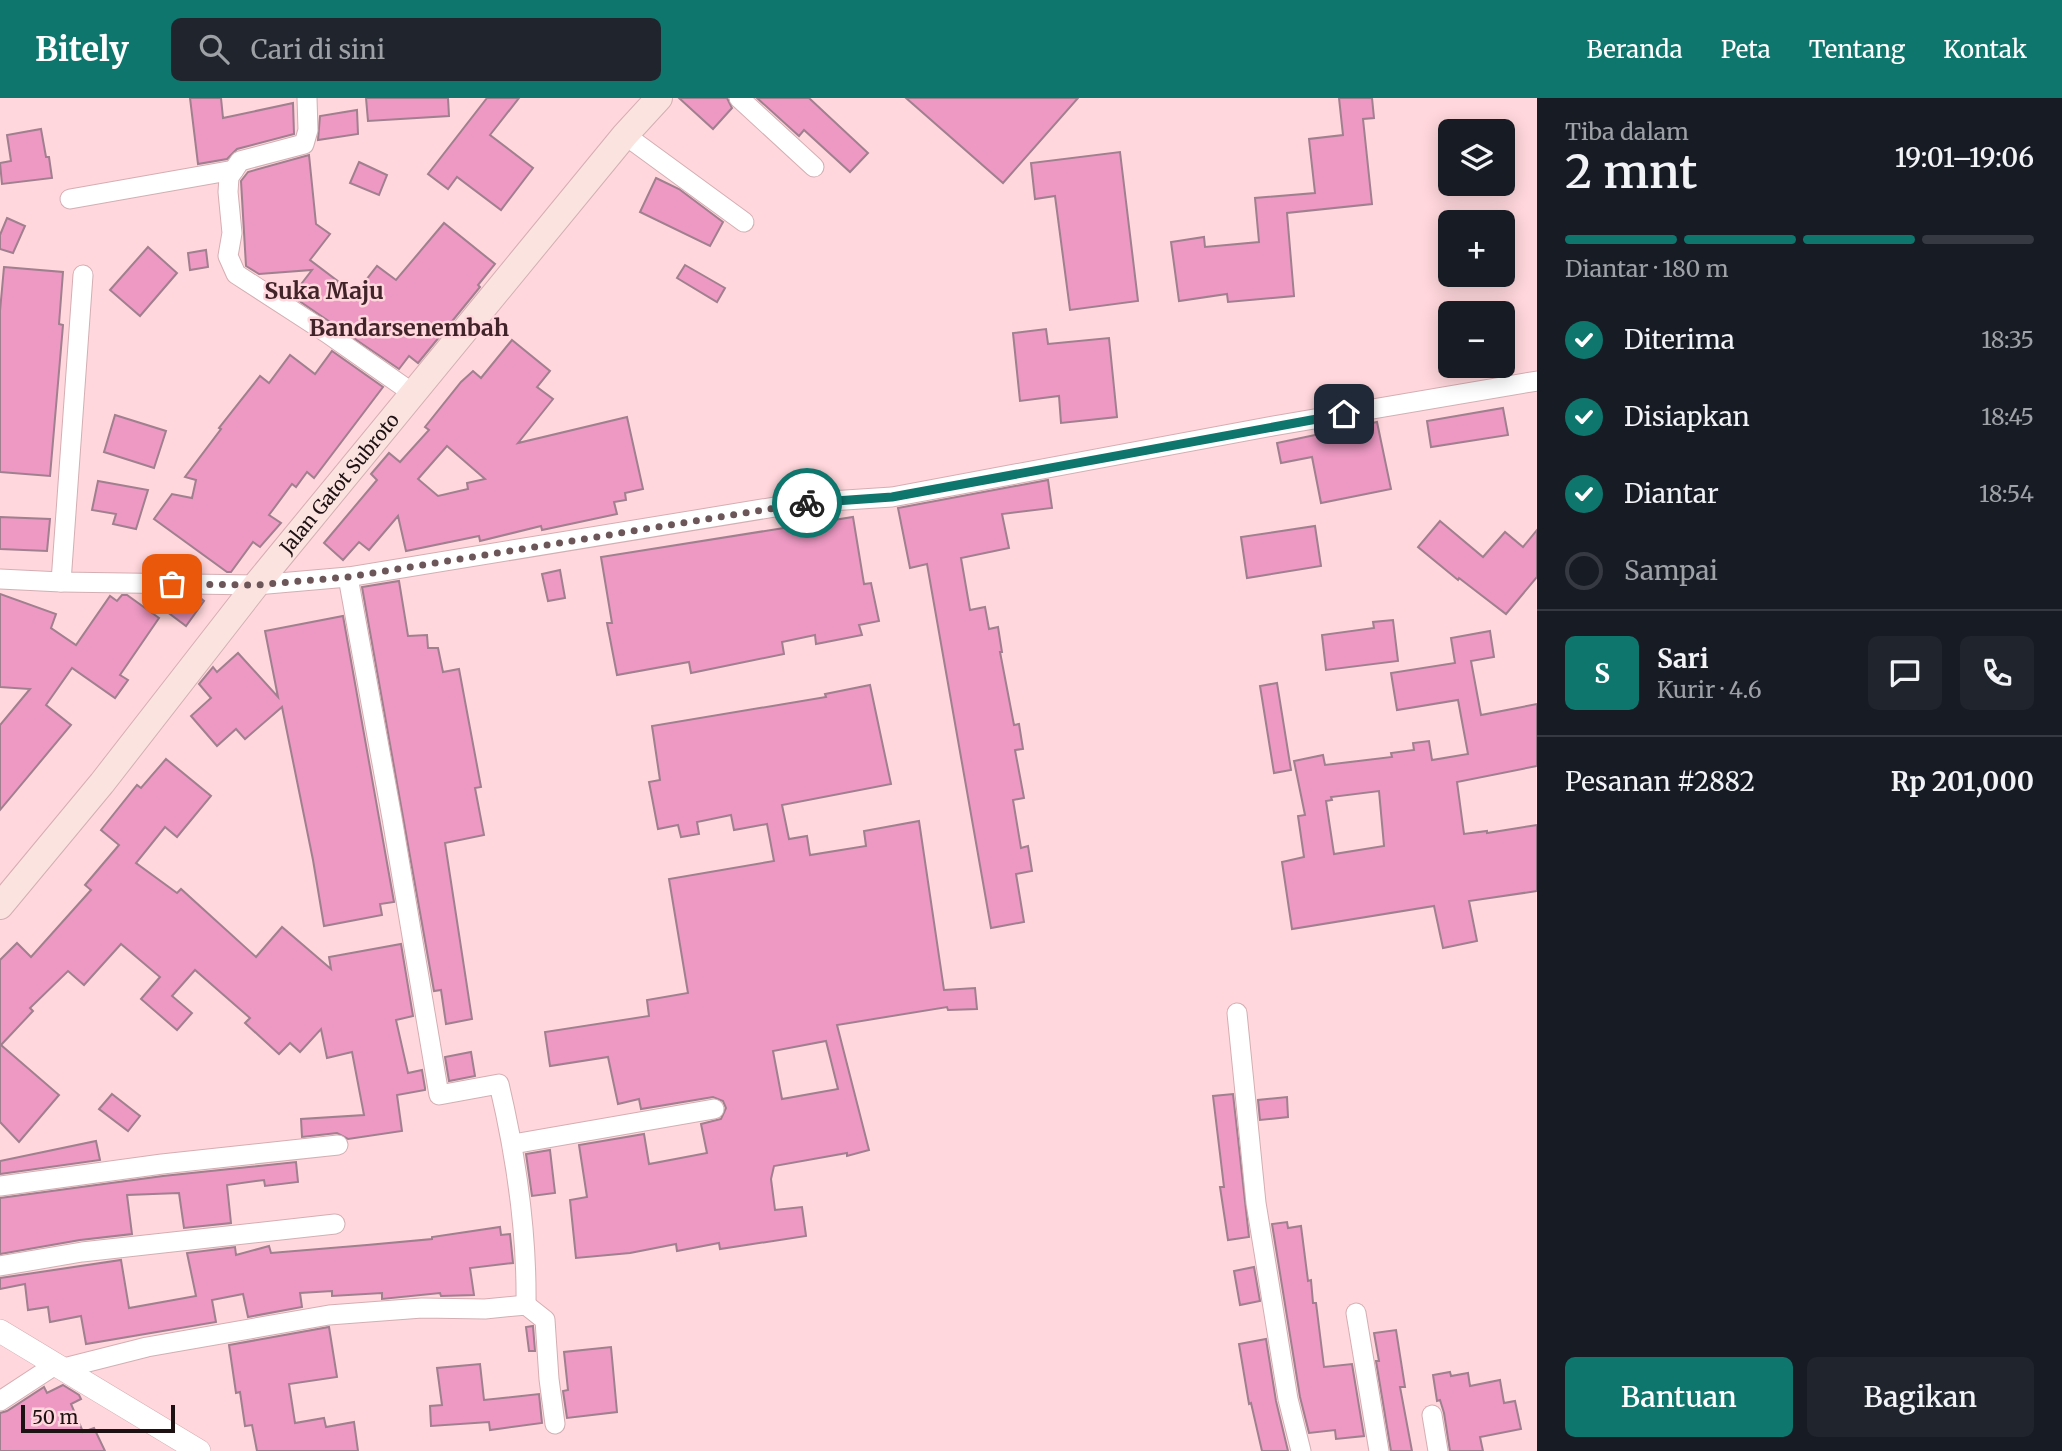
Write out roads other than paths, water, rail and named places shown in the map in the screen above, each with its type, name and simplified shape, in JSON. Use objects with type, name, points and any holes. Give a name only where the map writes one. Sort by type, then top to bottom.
[{"type":"main road","name":"Jalan Gatot Subroto","points":[[0,906],[102,783],[256,585],[625,135],[659,98]]},
{"type":"street","points":[[307,98],[308,130],[304,144],[240,161],[229,177],[232,233],[228,256],[236,274],[414,394]]},
{"type":"street","points":[[739,98],[814,167]]},
{"type":"street","points":[[625,135],[744,222]]},
{"type":"street","points":[[70,199],[233,170]]},
{"type":"street","points":[[61,582],[83,275]]},
{"type":"street","points":[[0,579],[256,585],[348,577],[799,503],[892,497],[1246,431],[1537,381]]},
{"type":"street","points":[[348,577],[439,1095],[499,1084],[513,1144],[526,1268],[526,1305]]},
{"type":"street","points":[[1237,1013],[1256,1203],[1288,1399],[1301,1451]]},
{"type":"street","points":[[513,1144],[714,1109]]},
{"type":"street","points":[[0,1186],[162,1164],[338,1145]]},
{"type":"street","points":[[0,1266],[82,1252],[335,1224]]},
{"type":"street","points":[[0,1401],[60,1367],[147,1347],[329,1315],[422,1308],[485,1309],[526,1305],[545,1320],[555,1424]]},
{"type":"street","points":[[1356,1313],[1379,1451]]},
{"type":"street","points":[[0,1331],[199,1451]]},
{"type":"street","points":[[1432,1415],[1438,1451]]},
{"type":"district","name":"Suka Maju","points":[[324,290]]},
{"type":"district","name":"Bandarsenembah","points":[[409,327]]}]
